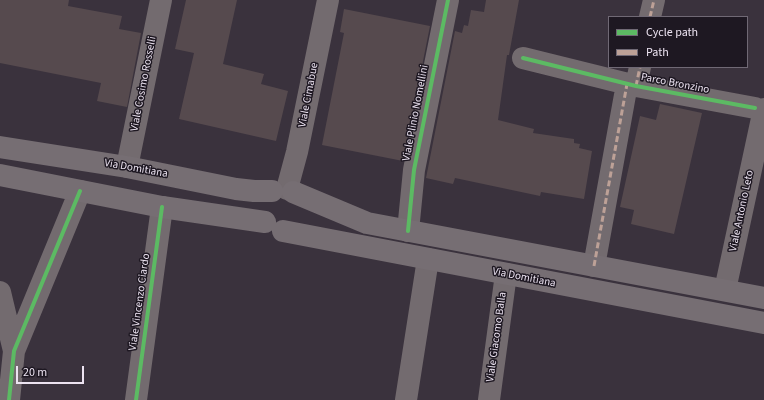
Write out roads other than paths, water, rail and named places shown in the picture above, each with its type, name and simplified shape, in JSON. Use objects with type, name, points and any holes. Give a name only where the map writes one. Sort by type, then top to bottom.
[{"type":"main road","name":"Via Domitiana","points":[[0,148],[127,167],[236,189],[254,191],[284,191],[367,223],[764,298]]},
{"type":"main road","name":"Via Domitiana","points":[[0,175],[764,323]]},
{"type":"main road","points":[[284,191],[298,196],[303,208],[300,221],[290,229],[274,227],[262,216],[261,209],[266,196],[284,191]]},
{"type":"street","name":"Viale Cosimo Rosselli","points":[[127,167],[161,0]]},
{"type":"street","name":"Viale Cimabue","points":[[284,191],[297,152],[328,0]]},
{"type":"street","name":"Viale Plinio Nomellini","points":[[408,231],[414,170],[448,0]]},
{"type":"street","points":[[650,16],[654,0]]},
{"type":"street","name":"Parco Bronzino","points":[[523,58],[634,79],[759,109]]},
{"type":"street","name":"Parco Bronzino","points":[[594,266],[634,79]]},
{"type":"street","name":"Viale Antonio Leto","points":[[725,290],[759,109]]},
{"type":"street","points":[[9,400],[14,351],[80,191]]},
{"type":"street","name":"Viale Vincenzo Ciardo","points":[[136,400],[162,207]]},
{"type":"street","points":[[406,400],[428,259]]},
{"type":"street","name":"Viale Giacomo Balla","points":[[488,400],[506,274]]},
{"type":"street","points":[[0,292],[14,351]]}]
